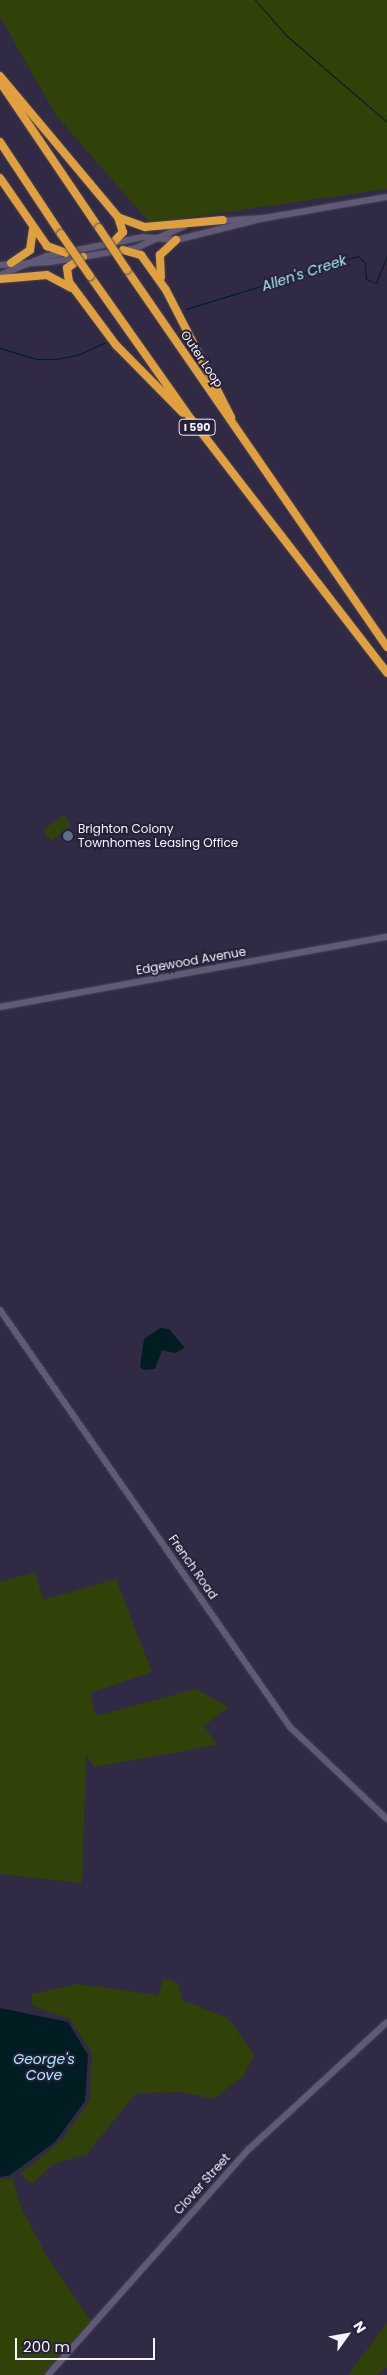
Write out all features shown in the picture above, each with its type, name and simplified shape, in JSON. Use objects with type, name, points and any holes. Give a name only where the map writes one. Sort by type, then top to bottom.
[{"type":"highway","points":[[0,76],[118,217],[123,232],[112,244]]},
{"type":"highway","name":"Outer Loop","points":[[0,82],[387,647]]},
{"type":"highway","name":"I 590","points":[[0,142],[90,276],[191,418],[387,673]]},
{"type":"highway","points":[[0,178],[33,229],[50,249],[66,253]]},
{"type":"highway","points":[[118,217],[145,227],[223,220]]},
{"type":"highway","points":[[11,263],[31,249],[33,229]]},
{"type":"highway","points":[[166,290],[158,261],[164,249],[176,240]]},
{"type":"highway","points":[[122,250],[144,257],[166,290],[210,370],[234,426]]},
{"type":"highway","points":[[79,296],[66,271],[83,257]]},
{"type":"highway","points":[[0,279],[47,275],[64,282],[79,296],[124,354],[191,418]]},
{"type":"main road","points":[[0,275],[31,263],[66,253],[112,244],[156,239],[176,240],[265,218],[387,197]]},
{"type":"main road","points":[[0,265],[83,257],[122,250],[156,239],[176,228],[223,220],[265,218]]},
{"type":"main road","name":"Edgewood Avenue","points":[[0,1007],[387,937]]},
{"type":"main road","name":"French Road","points":[[0,1310],[290,1727],[387,1819]]},
{"type":"main road","name":"Clover Street","points":[[48,2375],[234,2164],[387,2022]]},
{"type":"green space","points":[[0,0],[387,0],[387,189],[150,223],[56,115],[0,17]]},
{"type":"green space","points":[[64,815],[71,826],[51,841],[43,830]]},
{"type":"green space","points":[[35,1572],[43,1600],[116,1579],[152,1672],[90,1693],[96,1716],[196,1689],[229,1707],[204,1726],[217,1745],[94,1767],[86,1755],[82,1883],[0,1874],[0,1582]]},
{"type":"green space","points":[[164,1978],[178,1983],[182,2000],[228,2018],[254,2055],[243,2077],[213,2099],[182,2092],[136,2093],[87,2154],[53,2164],[32,2184],[20,2174],[62,2140],[90,2100],[92,2053],[70,2019],[32,2006],[32,1994],[77,1984],[158,1995]]},
{"type":"green space","points":[[12,2178],[20,2205],[46,2255],[91,2321],[42,2375],[0,2375],[0,2179]]},
{"type":"green space","points":[[387,2323],[387,2367],[377,2375],[348,2375]]},
{"type":"water","points":[[160,1328],[169,1329],[185,1348],[175,1353],[162,1350],[155,1369],[144,1370],[140,1367],[144,1339]]},
{"type":"water","name":"George's Cove","points":[[0,2008],[68,2022],[88,2055],[85,2101],[55,2142],[10,2175],[0,2177]]},
{"type":"waterway","points":[[255,0],[287,36],[387,122]]},
{"type":"waterway","name":"Allen's Creek","points":[[186,309],[358,256],[365,263],[366,279],[376,283],[387,256]]},
{"type":"waterway","name":"Allen's Creek","points":[[0,348],[35,359],[56,359],[77,355],[104,343]]},
{"type":"place","name":"Brighton Colony Townhomes Leasing Office","points":[[68,836]]}]
